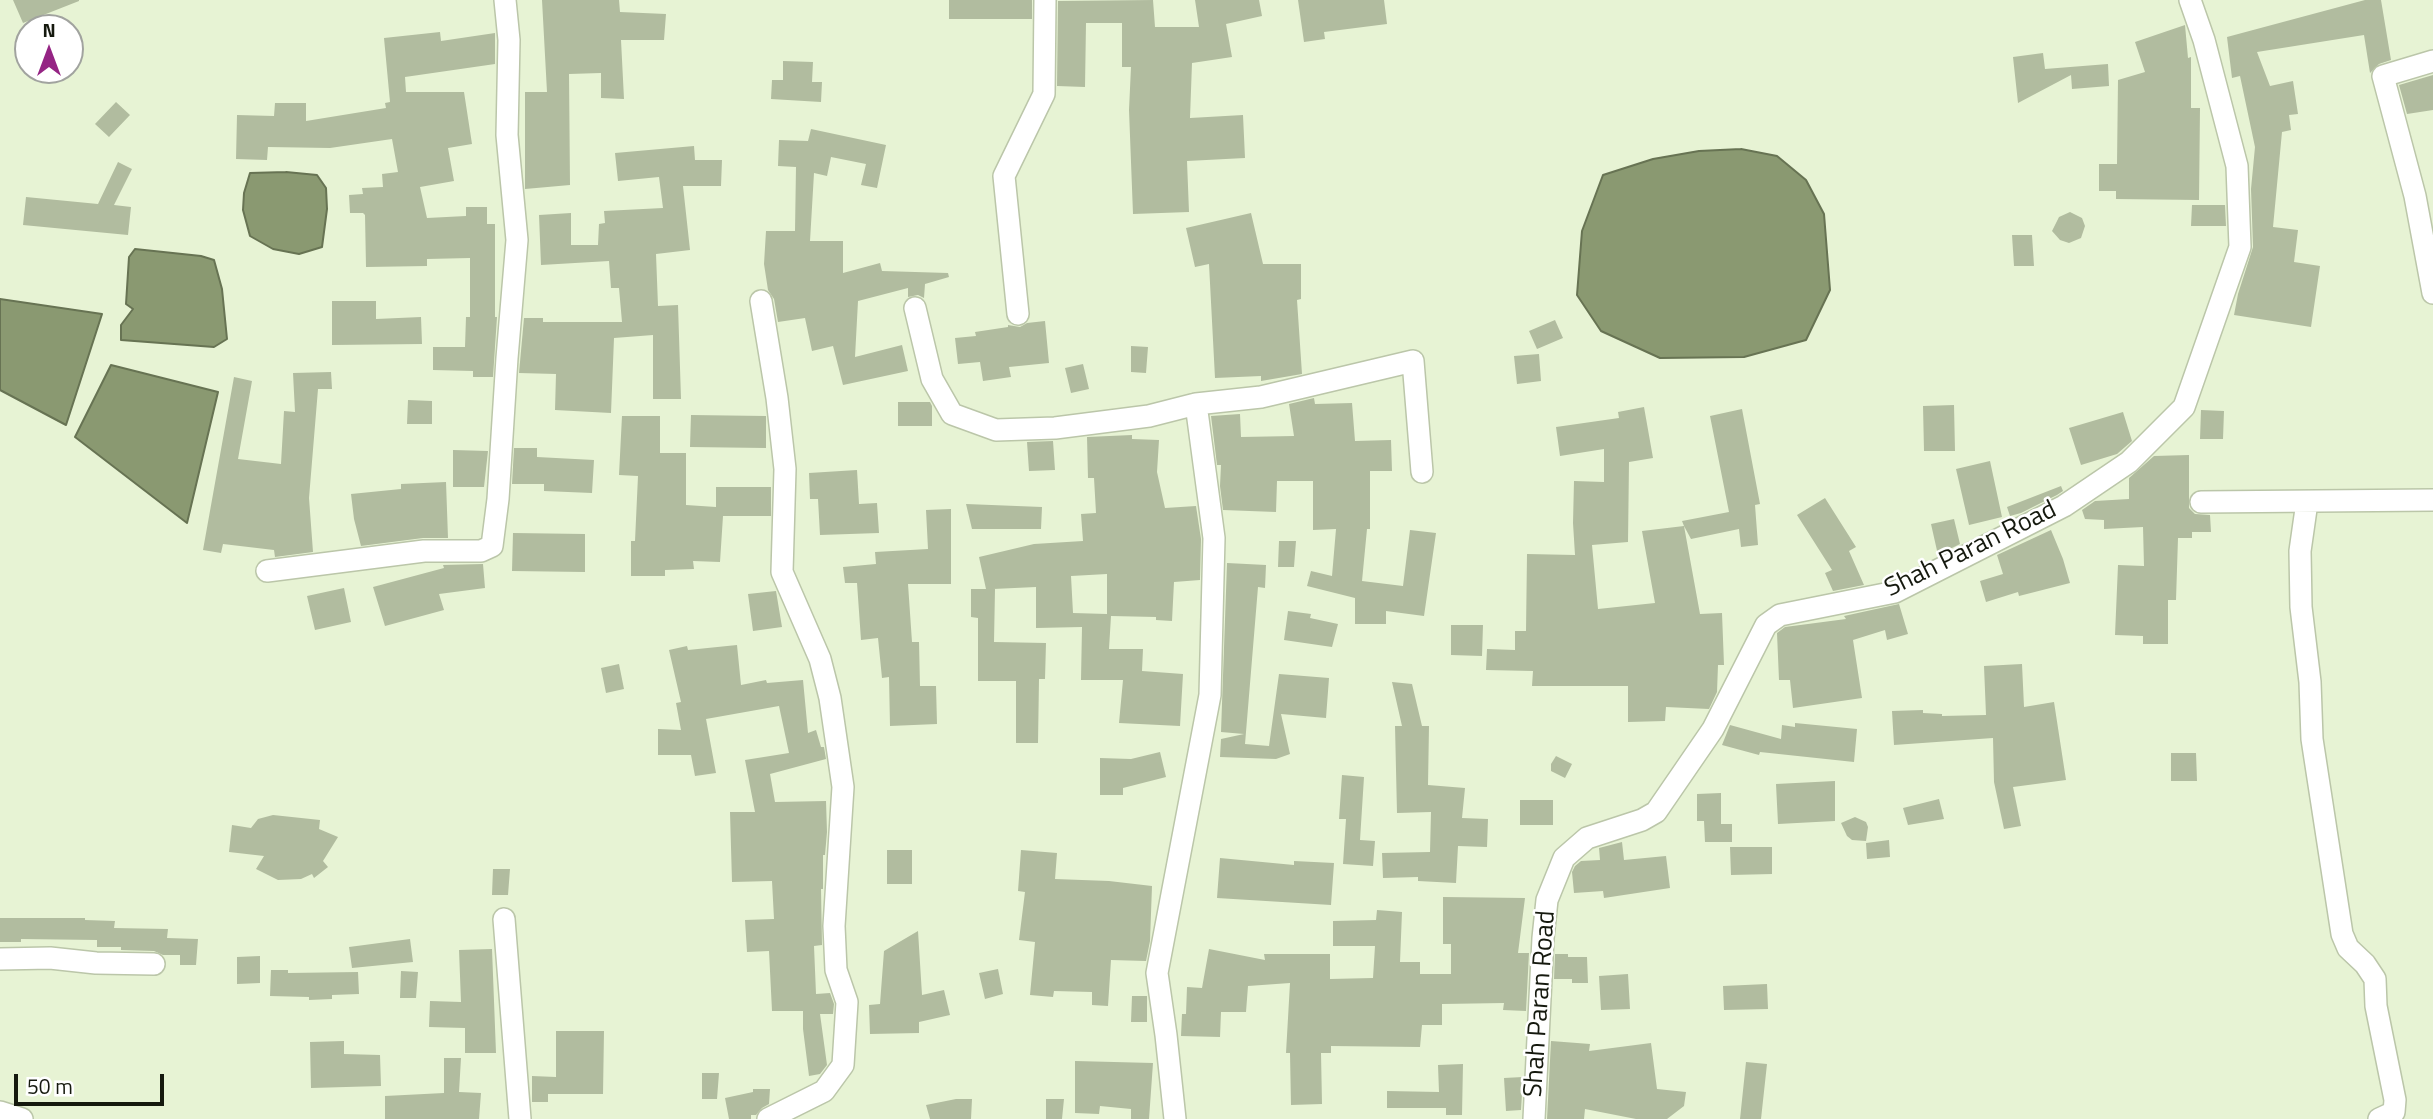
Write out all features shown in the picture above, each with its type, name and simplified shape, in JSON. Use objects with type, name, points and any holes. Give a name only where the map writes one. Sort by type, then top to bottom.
[{"type":"street","points":[[267,570],[424,551],[481,551],[492,546],[498,499],[517,240],[507,135],[509,40],[505,0]]},
{"type":"street","points":[[1018,314],[1004,176],[1044,94],[1045,0]]},
{"type":"street","name":"Shah Paran Road","points":[[1534,1119],[1546,913],[1563,858],[1587,838],[1642,820],[1656,812],[1713,729],[1766,625],[1780,615],[1895,592],[2064,506],[2129,462],[2184,407],[2240,247],[2237,166],[2204,40],[2190,0]]},
{"type":"street","points":[[2432,293],[2415,196],[2383,76],[2433,61]]},
{"type":"street","points":[[761,301],[777,398],[785,469],[782,572],[820,659],[830,698],[843,787],[834,926],[836,970],[847,1002],[843,1065],[824,1091],[768,1119]]},
{"type":"street","points":[[915,308],[932,379],[952,414],[996,430],[1055,428],[1149,416],[1196,404],[1261,397],[1413,361],[1422,472]]},
{"type":"street","points":[[1175,1119],[1157,973],[1210,695],[1214,538],[1196,404]]},
{"type":"street","points":[[2201,502],[2433,500]]},
{"type":"street","points":[[2307,502],[2300,551],[2301,607],[2310,682],[2312,739],[2342,934],[2348,948],[2365,964],[2375,979],[2376,1006],[2396,1100],[2394,1112],[2379,1119]]},
{"type":"street","points":[[504,919],[520,1119]]},
{"type":"street","points":[[0,959],[50,958],[96,963],[154,964]]},
{"type":"street","points":[[0,1112],[22,1119]]},
{"type":"shaded area","points":[[1741,149],[1777,156],[1806,180],[1824,214],[1830,290],[1806,340],[1744,357],[1660,358],[1601,331],[1577,295],[1582,231],[1603,175],[1653,159],[1699,151]]},
{"type":"shaded area","points":[[250,173],[317,175],[326,188],[327,209],[322,247],[299,254],[273,249],[250,236],[243,210],[244,193]]},
{"type":"shaded area","points":[[135,249],[201,256],[214,260],[222,289],[227,339],[214,347],[121,340],[121,325],[133,309],[126,304],[129,257]]},
{"type":"shaded area","points":[[0,299],[102,314],[66,425],[0,390]]},
{"type":"shaded area","points":[[111,365],[218,392],[187,523],[75,437]]},
{"type":"building","points":[[13,0],[79,0],[46,14],[19,14]]},
{"type":"building","points":[[542,0],[619,0],[620,12],[666,14],[664,40],[621,40],[624,99],[601,98],[601,73],[569,74],[570,185],[525,189],[525,92],[547,92]]},
{"type":"building","points":[[949,0],[1032,0],[1032,19],[949,19]]},
{"type":"building","points":[[1153,0],[1155,27],[1199,27],[1195,0],[1259,0],[1262,16],[1226,24],[1232,57],[1192,63],[1190,118],[1243,115],[1245,158],[1187,161],[1189,212],[1133,214],[1129,110],[1131,67],[1122,67],[1122,23],[1086,23],[1085,87],[1057,86],[1058,1]]},
{"type":"building","points":[[1298,0],[1384,0],[1387,24],[1324,32],[1325,39],[1304,42]]},
{"type":"building","points":[[2365,0],[2381,0],[2391,60],[2379,64],[2370,73],[2364,35],[2257,52],[2270,86],[2293,81],[2298,114],[2289,115],[2291,130],[2282,132],[2273,227],[2298,230],[2294,262],[2320,266],[2311,327],[2234,315],[2253,247],[2251,189],[2255,147],[2240,76],[2232,78],[2227,37]]},
{"type":"building","points":[[2185,25],[2188,58],[2191,57],[2191,108],[2200,108],[2199,200],[2116,199],[2116,191],[2099,191],[2099,164],[2117,164],[2118,80],[2145,72],[2135,42]]},
{"type":"building","points":[[440,32],[441,41],[495,33],[495,64],[405,77],[406,92],[464,92],[472,144],[448,148],[454,181],[420,187],[427,218],[466,216],[466,207],[487,207],[487,224],[495,224],[497,317],[493,377],[473,377],[473,371],[433,370],[433,347],[465,347],[466,317],[470,317],[470,258],[427,259],[427,266],[366,267],[365,215],[350,213],[349,195],[363,194],[362,188],[383,187],[382,174],[398,172],[392,139],[330,148],[268,147],[267,160],[236,159],[237,115],[274,116],[275,103],[306,103],[306,121],[386,108],[385,103],[390,102],[384,38]]},
{"type":"building","points":[[2043,53],[2045,69],[2108,64],[2109,86],[2072,89],[2071,75],[2018,103],[2013,57]]},
{"type":"building","points":[[783,61],[813,62],[812,82],[822,82],[821,102],[771,99],[772,80],[783,80]]},
{"type":"building","points":[[2433,75],[2433,110],[2407,114],[2399,85]]},
{"type":"building","points":[[116,102],[130,115],[109,137],[95,124]]},
{"type":"building","points":[[811,129],[886,145],[877,188],[861,185],[866,164],[831,157],[827,176],[814,173],[810,241],[843,241],[843,273],[880,263],[882,271],[948,273],[949,277],[925,284],[924,298],[918,295],[908,297],[908,288],[858,301],[855,357],[902,345],[908,371],[843,385],[833,346],[812,351],[805,318],[778,322],[774,299],[768,290],[764,264],[766,231],[795,231],[796,167],[778,166],[779,140],[808,141]]},
{"type":"building","points":[[694,146],[695,160],[722,160],[721,186],[683,186],[690,250],[656,254],[658,306],[678,305],[681,399],[653,399],[653,335],[614,338],[611,413],[555,410],[556,374],[519,373],[524,318],[543,318],[543,322],[622,322],[619,288],[611,288],[609,261],[541,265],[539,215],[571,213],[571,245],[598,245],[599,224],[605,223],[604,211],[663,208],[659,177],[618,181],[615,153]]},
{"type":"building","points":[[118,162],[132,169],[114,205],[131,207],[128,235],[23,225],[26,197],[98,204]]},
{"type":"building","points":[[2192,205],[2225,205],[2226,226],[2191,226]]},
{"type":"building","points":[[2070,212],[2082,218],[2085,226],[2081,238],[2069,243],[2060,240],[2052,231],[2059,217]]},
{"type":"building","points":[[1251,213],[1263,264],[1301,264],[1301,299],[1297,300],[1302,374],[1261,381],[1261,376],[1215,378],[1209,264],[1195,267],[1186,228]]},
{"type":"building","points":[[2012,235],[2032,235],[2034,266],[2014,266]]},
{"type":"building","points":[[332,301],[376,301],[376,319],[421,317],[422,344],[332,345]]},
{"type":"building","points":[[1555,320],[1563,338],[1537,349],[1529,331]]},
{"type":"building","points":[[1045,321],[1049,363],[1009,367],[1011,377],[983,381],[980,362],[958,364],[955,338],[976,336],[975,332],[1008,325],[1020,327],[1027,323]]},
{"type":"building","points":[[1131,346],[1148,347],[1146,373],[1131,372]]},
{"type":"building","points":[[1539,354],[1541,381],[1517,384],[1514,356]]},
{"type":"building","points":[[1083,364],[1089,389],[1071,393],[1065,368]]},
{"type":"building","points":[[331,372],[332,389],[318,389],[309,498],[313,552],[275,557],[274,550],[223,544],[221,553],[203,550],[234,377],[252,381],[238,459],[281,464],[284,411],[295,412],[293,373]]},
{"type":"building","points":[[1314,398],[1315,404],[1352,403],[1355,441],[1391,440],[1392,471],[1370,471],[1370,529],[1367,529],[1362,581],[1403,586],[1410,530],[1436,533],[1424,616],[1386,611],[1386,624],[1355,624],[1355,598],[1307,586],[1311,571],[1332,576],[1336,529],[1313,530],[1313,481],[1277,481],[1276,512],[1223,510],[1221,465],[1217,465],[1211,416],[1240,414],[1241,437],[1294,436],[1289,404]]},
{"type":"building","points":[[408,400],[432,401],[432,424],[407,424]]},
{"type":"building","points":[[898,402],[930,402],[932,426],[898,426]]},
{"type":"building","points":[[1954,405],[1955,451],[1924,451],[1923,406]]},
{"type":"building","points":[[1644,407],[1653,458],[1629,462],[1628,542],[1592,545],[1598,609],[1655,603],[1642,531],[1684,526],[1700,614],[1722,613],[1724,665],[1718,665],[1717,692],[1709,709],[1666,707],[1665,721],[1628,722],[1628,686],[1532,686],[1533,671],[1486,670],[1487,649],[1515,650],[1515,631],[1526,631],[1527,554],[1575,555],[1574,481],[1604,482],[1604,449],[1560,456],[1556,427],[1619,418],[1618,412]]},
{"type":"building","points":[[1742,409],[1760,504],[1755,505],[1758,545],[1741,547],[1739,529],[1691,539],[1682,521],[1729,512],[1710,416]]},
{"type":"building","points":[[2201,410],[2224,411],[2223,439],[2200,439]]},
{"type":"building","points":[[2123,412],[2132,441],[2117,454],[2081,465],[2069,428]]},
{"type":"building","points":[[691,415],[766,416],[766,448],[690,447]]},
{"type":"building","points":[[622,416],[660,416],[660,453],[686,453],[686,505],[716,507],[716,487],[771,487],[771,516],[723,516],[720,562],[693,561],[694,569],[665,570],[665,576],[631,576],[631,541],[635,541],[638,476],[619,475]]},
{"type":"building","points":[[1132,435],[1132,439],[1159,440],[1157,472],[1165,508],[1196,506],[1201,539],[1200,580],[1174,582],[1172,621],[1156,620],[1156,617],[1111,616],[1109,649],[1143,649],[1142,671],[1183,674],[1180,726],[1119,723],[1123,680],[1081,680],[1082,627],[1036,628],[1036,587],[993,589],[994,642],[1046,643],[1045,679],[1039,679],[1038,743],[1016,743],[1016,681],[978,681],[978,618],[971,617],[971,589],[986,589],[979,557],[1034,544],[1083,541],[1081,514],[1096,513],[1094,478],[1088,478],[1087,437]],"holes":[[[1107,574],[1107,614],[1073,613],[1071,576]]]},
{"type":"building","points":[[1053,441],[1055,470],[1029,471],[1027,442]]},
{"type":"building","points":[[514,448],[537,448],[537,457],[594,460],[592,493],[544,491],[544,484],[512,484]]},
{"type":"building","points":[[453,450],[488,451],[484,487],[453,487]]},
{"type":"building","points":[[2189,455],[2189,508],[2195,514],[2210,515],[2211,532],[2192,532],[2192,538],[2178,538],[2176,600],[2168,600],[2168,644],[2143,644],[2143,636],[2115,635],[2118,565],[2144,566],[2143,527],[2104,529],[2104,520],[2085,519],[2082,510],[2095,501],[2129,499],[2129,478],[2154,456]]},
{"type":"building","points":[[1990,461],[2002,517],[1969,525],[1956,469]]},
{"type":"building","points":[[857,470],[859,504],[877,503],[879,533],[820,535],[818,499],[810,499],[809,473]]},
{"type":"building","points":[[446,482],[448,538],[423,538],[361,546],[351,494],[401,489],[401,484]]},
{"type":"building","points":[[2061,486],[2063,491],[2057,495],[2010,516],[2007,507]]},
{"type":"building","points":[[1825,498],[1856,547],[1849,551],[1864,585],[1833,591],[1825,573],[1832,570],[1797,515]]},
{"type":"building","points":[[966,504],[1042,507],[1041,529],[972,529]]},
{"type":"building","points":[[951,509],[951,584],[908,584],[912,642],[919,642],[920,686],[936,686],[937,724],[890,726],[889,677],[882,678],[878,638],[861,640],[857,583],[845,583],[843,567],[876,564],[875,552],[928,549],[926,510]]},
{"type":"building","points":[[1954,519],[1960,544],[1938,555],[1931,524]]},
{"type":"building","points":[[2051,530],[2070,583],[2019,596],[2018,592],[1986,602],[1980,581],[2003,574],[1997,555]]},
{"type":"building","points":[[513,533],[585,534],[585,572],[512,571]]},
{"type":"building","points":[[1279,541],[1296,541],[1294,567],[1278,567]]},
{"type":"building","points":[[1227,563],[1266,565],[1265,588],[1258,587],[1245,744],[1269,746],[1279,674],[1329,678],[1326,718],[1281,714],[1290,754],[1276,759],[1220,757],[1221,739],[1244,734],[1221,732]]},
{"type":"building","points":[[483,564],[485,588],[439,594],[444,610],[385,626],[373,587],[444,568],[443,565]]},
{"type":"building","points":[[344,588],[351,622],[315,630],[307,596]]},
{"type":"building","points":[[776,591],[782,627],[753,631],[748,594]]},
{"type":"building","points":[[1899,604],[1908,634],[1887,640],[1885,630],[1853,640],[1862,698],[1793,708],[1790,680],[1779,680],[1777,633],[1785,627],[1846,619],[1844,616]]},
{"type":"building","points":[[1288,611],[1311,614],[1310,618],[1338,624],[1332,647],[1284,640]]},
{"type":"building","points":[[1451,625],[1483,625],[1482,656],[1451,655]]},
{"type":"building","points":[[737,645],[741,685],[766,680],[767,683],[803,680],[808,733],[816,730],[821,747],[824,747],[826,759],[770,774],[775,802],[826,801],[827,832],[821,889],[822,945],[814,946],[816,994],[830,993],[834,1004],[833,1014],[820,1014],[827,1065],[820,1074],[809,1076],[803,1011],[772,1011],[769,951],[747,952],[745,920],[774,919],[772,881],[732,882],[730,812],[755,812],[745,760],[789,753],[779,706],[706,719],[716,773],[695,776],[691,755],[658,755],[658,729],[681,730],[676,703],[681,702],[669,650],[687,646],[688,650]]},
{"type":"building","points":[[619,664],[624,689],[606,693],[601,668]]},
{"type":"building","points":[[2022,664],[2024,707],[2054,702],[2066,780],[2013,787],[2021,826],[2004,829],[1994,782],[1993,738],[1894,745],[1892,711],[1923,710],[1923,713],[1942,716],[1986,715],[1984,666]]},
{"type":"building","points":[[1392,682],[1412,684],[1422,726],[1429,726],[1428,785],[1465,788],[1462,818],[1488,819],[1487,847],[1458,846],[1456,883],[1418,881],[1418,877],[1383,878],[1382,853],[1430,852],[1431,812],[1397,813],[1395,726],[1402,726]]},
{"type":"building","points":[[1795,723],[1857,729],[1854,762],[1760,752],[1759,755],[1722,745],[1730,725],[1781,739],[1782,725],[1795,727]]},
{"type":"building","points":[[1160,752],[1166,777],[1123,788],[1123,795],[1100,795],[1100,758],[1131,759]]},
{"type":"building","points":[[2171,753],[2196,753],[2197,781],[2171,781]]},
{"type":"building","points":[[1556,756],[1572,764],[1565,778],[1551,771],[1551,764]]},
{"type":"building","points":[[1342,775],[1364,777],[1360,840],[1375,841],[1373,866],[1343,864],[1346,819],[1339,819]]},
{"type":"building","points":[[1835,781],[1835,821],[1778,824],[1776,784]]},
{"type":"building","points":[[1721,793],[1721,824],[1732,824],[1732,842],[1705,842],[1704,821],[1697,821],[1697,794]]},
{"type":"building","points":[[1939,799],[1944,819],[1908,825],[1903,808]]},
{"type":"building","points":[[1520,800],[1553,800],[1553,825],[1520,825]]},
{"type":"building","points":[[273,815],[320,820],[319,829],[338,837],[323,861],[328,867],[314,878],[312,874],[301,879],[278,880],[256,869],[264,856],[229,852],[232,825],[251,828],[258,819]]},
{"type":"building","points":[[1855,817],[1866,822],[1866,841],[1852,840],[1841,823]]},
{"type":"building","points":[[1889,840],[1890,857],[1867,859],[1866,843]]},
{"type":"building","points":[[1622,842],[1624,860],[1666,856],[1670,888],[1604,898],[1603,891],[1574,893],[1572,872],[1575,866],[1581,861],[1600,860],[1599,848]]},
{"type":"building","points":[[1730,847],[1772,847],[1772,874],[1731,875]]},
{"type":"building","points":[[887,850],[912,850],[912,884],[887,884]]},
{"type":"building","points":[[1021,850],[1057,853],[1055,879],[1152,886],[1150,941],[1146,961],[1111,960],[1108,1006],[1092,1005],[1092,992],[1054,991],[1053,997],[1030,995],[1035,942],[1019,940],[1025,892],[1018,891]]},
{"type":"building","points":[[1220,858],[1294,865],[1294,861],[1334,863],[1331,905],[1217,898]]},
{"type":"building","points":[[493,869],[510,869],[508,895],[492,895]]},
{"type":"building","points":[[1443,897],[1525,898],[1518,953],[1529,953],[1526,1011],[1503,1010],[1504,1003],[1442,1004],[1442,1025],[1422,1025],[1420,1047],[1331,1046],[1331,1053],[1321,1053],[1322,1104],[1291,1105],[1290,1053],[1286,1053],[1290,983],[1248,986],[1246,1012],[1221,1012],[1220,1037],[1181,1036],[1182,1014],[1186,1014],[1187,987],[1202,988],[1209,949],[1265,960],[1264,954],[1330,954],[1330,979],[1373,978],[1375,946],[1333,946],[1333,921],[1376,920],[1377,910],[1402,912],[1400,962],[1420,962],[1420,974],[1451,974],[1451,944],[1443,944]]},
{"type":"building","points":[[0,918],[85,918],[115,921],[114,928],[168,929],[167,938],[198,939],[196,965],[180,965],[180,955],[121,950],[121,947],[97,947],[97,940],[21,939],[21,942],[0,942]]},
{"type":"building","points":[[918,931],[922,995],[944,990],[950,1015],[919,1022],[919,1033],[870,1034],[869,1005],[880,1004],[884,951]]},
{"type":"building","points":[[410,939],[413,962],[352,968],[349,947]]},
{"type":"building","points":[[492,949],[496,1053],[465,1053],[465,1028],[429,1027],[430,1001],[461,1002],[459,950]]},
{"type":"building","points":[[1555,954],[1587,957],[1588,983],[1572,983],[1572,979],[1554,979]]},
{"type":"building","points":[[260,956],[260,983],[237,984],[237,957]]},
{"type":"building","points":[[998,969],[1003,994],[985,999],[979,973]]},
{"type":"building","points":[[271,970],[288,970],[288,973],[358,972],[359,994],[332,995],[332,999],[309,1000],[309,997],[270,996]]},
{"type":"building","points":[[401,971],[418,972],[416,998],[400,998]]},
{"type":"building","points":[[1628,974],[1630,1009],[1601,1010],[1599,976]]},
{"type":"building","points":[[1767,984],[1768,1009],[1724,1010],[1723,986]]},
{"type":"building","points":[[1132,996],[1147,996],[1147,1022],[1131,1022]]},
{"type":"building","points":[[556,1031],[604,1031],[603,1094],[548,1094],[548,1102],[532,1102],[532,1076],[556,1077]]},
{"type":"building","points":[[344,1041],[344,1054],[380,1055],[381,1086],[311,1088],[310,1042]]},
{"type":"building","points":[[1551,1041],[1590,1044],[1589,1051],[1651,1043],[1657,1089],[1686,1092],[1684,1106],[1667,1119],[1636,1119],[1585,1109],[1584,1119],[1547,1119]]},
{"type":"building","points":[[444,1058],[461,1058],[459,1092],[481,1093],[479,1119],[385,1119],[385,1096],[444,1093]]},
{"type":"building","points":[[1075,1061],[1153,1063],[1149,1119],[1131,1119],[1131,1109],[1100,1106],[1099,1114],[1075,1113]]},
{"type":"building","points":[[1746,1062],[1767,1064],[1761,1119],[1740,1119]]},
{"type":"building","points":[[1463,1064],[1462,1115],[1446,1115],[1446,1108],[1387,1108],[1387,1091],[1439,1092],[1438,1065]]},
{"type":"building","points":[[702,1073],[719,1073],[717,1099],[702,1099]]},
{"type":"building","points":[[1523,1077],[1521,1110],[1506,1111],[1504,1078]]},
{"type":"building","points":[[753,1089],[770,1089],[769,1104],[756,1115],[751,1115],[751,1119],[729,1119],[725,1098],[753,1092]]},
{"type":"building","points":[[972,1099],[971,1119],[930,1119],[926,1105]]},
{"type":"building","points":[[1046,1099],[1064,1099],[1062,1119],[1046,1119]]}]
